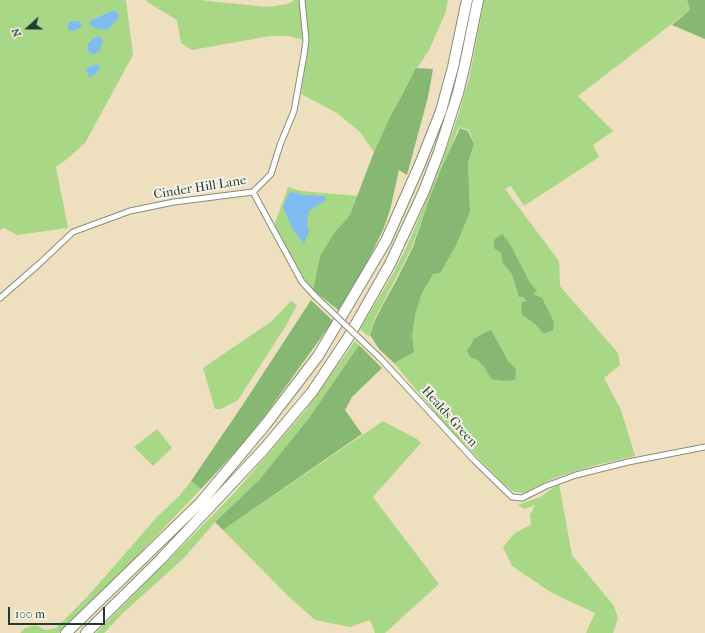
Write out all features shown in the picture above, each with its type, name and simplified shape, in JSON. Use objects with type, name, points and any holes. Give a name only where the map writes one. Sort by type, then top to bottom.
[{"type":"highway","points":[[66,633],[201,502],[266,424],[318,356],[386,241],[420,164],[441,111],[453,67],[467,0]]},
{"type":"highway","points":[[86,633],[161,559],[264,449],[312,392],[348,338],[390,264],[424,191],[439,152],[458,92],[478,0]]},
{"type":"street","name":"Cinder Hill Lane","points":[[0,298],[73,232],[130,211],[174,202],[253,192],[271,174],[280,145],[294,111],[306,40],[302,0]]},
{"type":"street","name":"Healds Green","points":[[253,192],[302,282],[380,358],[474,460],[512,497],[522,498],[546,486],[628,462],[705,447]]},
{"type":"green space","points":[[0,0],[126,0],[133,55],[85,143],[56,167],[68,228],[17,235],[4,228],[0,230]]},
{"type":"green space","points":[[146,0],[200,0],[267,7],[288,4],[294,0],[299,0],[303,40],[289,36],[270,36],[192,50],[181,43],[177,20]]},
{"type":"green space","points":[[304,0],[448,0],[445,14],[429,50],[407,84],[374,152],[360,132],[337,113],[301,94],[308,41]]},
{"type":"green space","points":[[484,0],[687,0],[690,10],[578,96],[613,131],[593,145],[599,157],[524,206],[511,186],[505,189],[559,261],[560,286],[618,353],[620,365],[604,378],[621,410],[635,456],[596,465],[554,478],[523,493],[514,492],[504,484],[442,421],[394,363],[424,279],[470,212],[468,163],[474,144],[469,130],[459,127],[431,195],[412,247],[375,318],[369,337],[360,329],[394,272],[407,246],[438,173],[459,113],[470,75]]},
{"type":"green space","points":[[687,0],[705,0],[705,39],[672,25],[690,10]]},
{"type":"green space","points":[[416,68],[433,69],[428,97],[407,175],[399,170],[390,210],[383,230],[342,313],[313,290],[320,256],[334,233],[350,215],[374,152],[390,117]]},
{"type":"green space","points":[[460,128],[468,131],[474,144],[468,163],[470,212],[456,245],[440,273],[433,274],[421,295],[415,315],[412,336],[414,352],[394,363],[379,349],[370,335],[375,320],[413,247],[430,197]]},
{"type":"green space","points":[[288,187],[301,191],[358,196],[350,215],[334,233],[320,256],[313,290],[302,276],[274,226]]},
{"type":"green space","points":[[502,234],[510,244],[530,283],[537,291],[533,294],[542,298],[554,322],[553,330],[544,334],[535,324],[521,314],[522,302],[527,301],[523,297],[519,297],[512,274],[503,263],[501,253],[494,248],[494,240]]},
{"type":"green space","points":[[311,300],[333,321],[250,436],[201,489],[191,481]]},
{"type":"green space","points":[[291,301],[297,305],[287,324],[238,400],[221,409],[215,409],[203,368],[272,321]]},
{"type":"green space","points":[[491,330],[508,361],[516,369],[515,380],[503,381],[491,379],[485,368],[478,360],[470,357],[467,351],[474,339]]},
{"type":"green space","points":[[355,341],[359,345],[309,418],[259,480],[215,522],[184,558],[124,612],[104,633],[96,633],[236,491],[305,411]]},
{"type":"green space","points":[[359,345],[382,368],[352,397],[345,410],[362,434],[223,530],[215,522],[259,480],[309,418]]},
{"type":"green space","points":[[383,421],[417,439],[421,443],[373,497],[439,584],[385,633],[375,633],[370,620],[350,627],[315,620],[289,597],[223,530]]},
{"type":"green space","points":[[157,429],[172,448],[153,466],[134,447]]},
{"type":"green space","points":[[191,481],[201,489],[121,573],[59,633],[20,633],[25,628],[36,625],[45,630],[56,628],[88,596],[157,517],[180,495]]},
{"type":"green space","points":[[559,484],[572,555],[614,606],[618,618],[613,633],[586,633],[595,613],[552,593],[512,566],[503,547],[515,533],[531,525],[530,515],[535,505],[524,509],[518,505],[540,497]]},
{"type":"water","points":[[115,10],[119,15],[117,20],[107,30],[97,29],[89,24],[91,20]]},
{"type":"water","points":[[70,21],[79,21],[82,26],[77,30],[70,31],[67,28]]},
{"type":"water","points":[[99,36],[103,41],[100,50],[93,55],[88,51],[88,43]]},
{"type":"water","points":[[98,64],[100,68],[94,75],[89,77],[86,68]]},
{"type":"water","points":[[292,192],[303,195],[325,196],[326,200],[309,211],[307,223],[309,231],[304,244],[292,228],[283,207],[289,193]]}]
